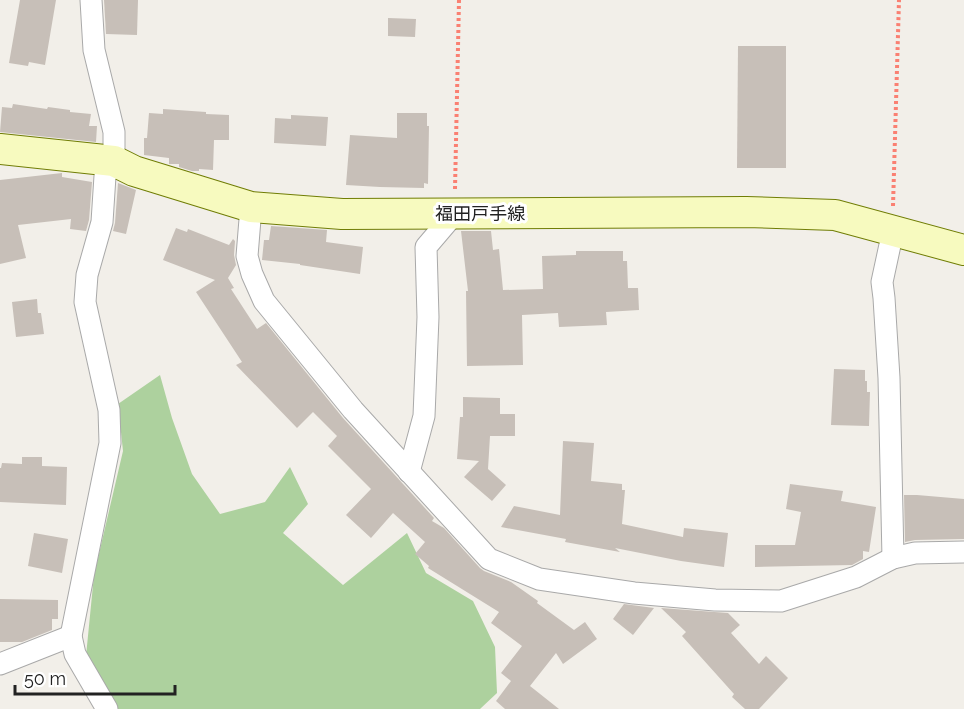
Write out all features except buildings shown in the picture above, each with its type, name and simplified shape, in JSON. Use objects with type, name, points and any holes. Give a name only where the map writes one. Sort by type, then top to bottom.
[{"type":"main road","name":"福田戸手線","points":[[0,150],[114,161],[134,171],[251,207],[342,214],[746,212],[835,214],[964,250]]},
{"type":"street","points":[[91,0],[94,50],[114,132],[114,161],[105,176],[102,222],[87,275],[85,302],[109,410],[111,443],[71,636],[75,654],[107,709]]},
{"type":"street","points":[[251,207],[247,256],[264,301],[353,410],[489,559],[539,579],[634,593],[715,600],[781,601],[855,577],[893,558],[915,553],[964,552]]},
{"type":"street","points":[[409,472],[424,416],[428,317],[426,247],[455,213]]},
{"type":"street","points":[[893,231],[882,282],[889,378],[893,558]]},
{"type":"street","points":[[0,664],[71,636]]},
{"type":"path","points":[[455,213],[459,0]]},
{"type":"path","points":[[893,231],[898,0]]},
{"type":"green space","points":[[160,375],[172,418],[192,474],[220,514],[265,502],[290,467],[308,504],[283,533],[343,585],[407,533],[426,573],[473,601],[495,647],[497,693],[480,709],[117,709],[86,656],[94,575],[123,451],[118,404]]}]
